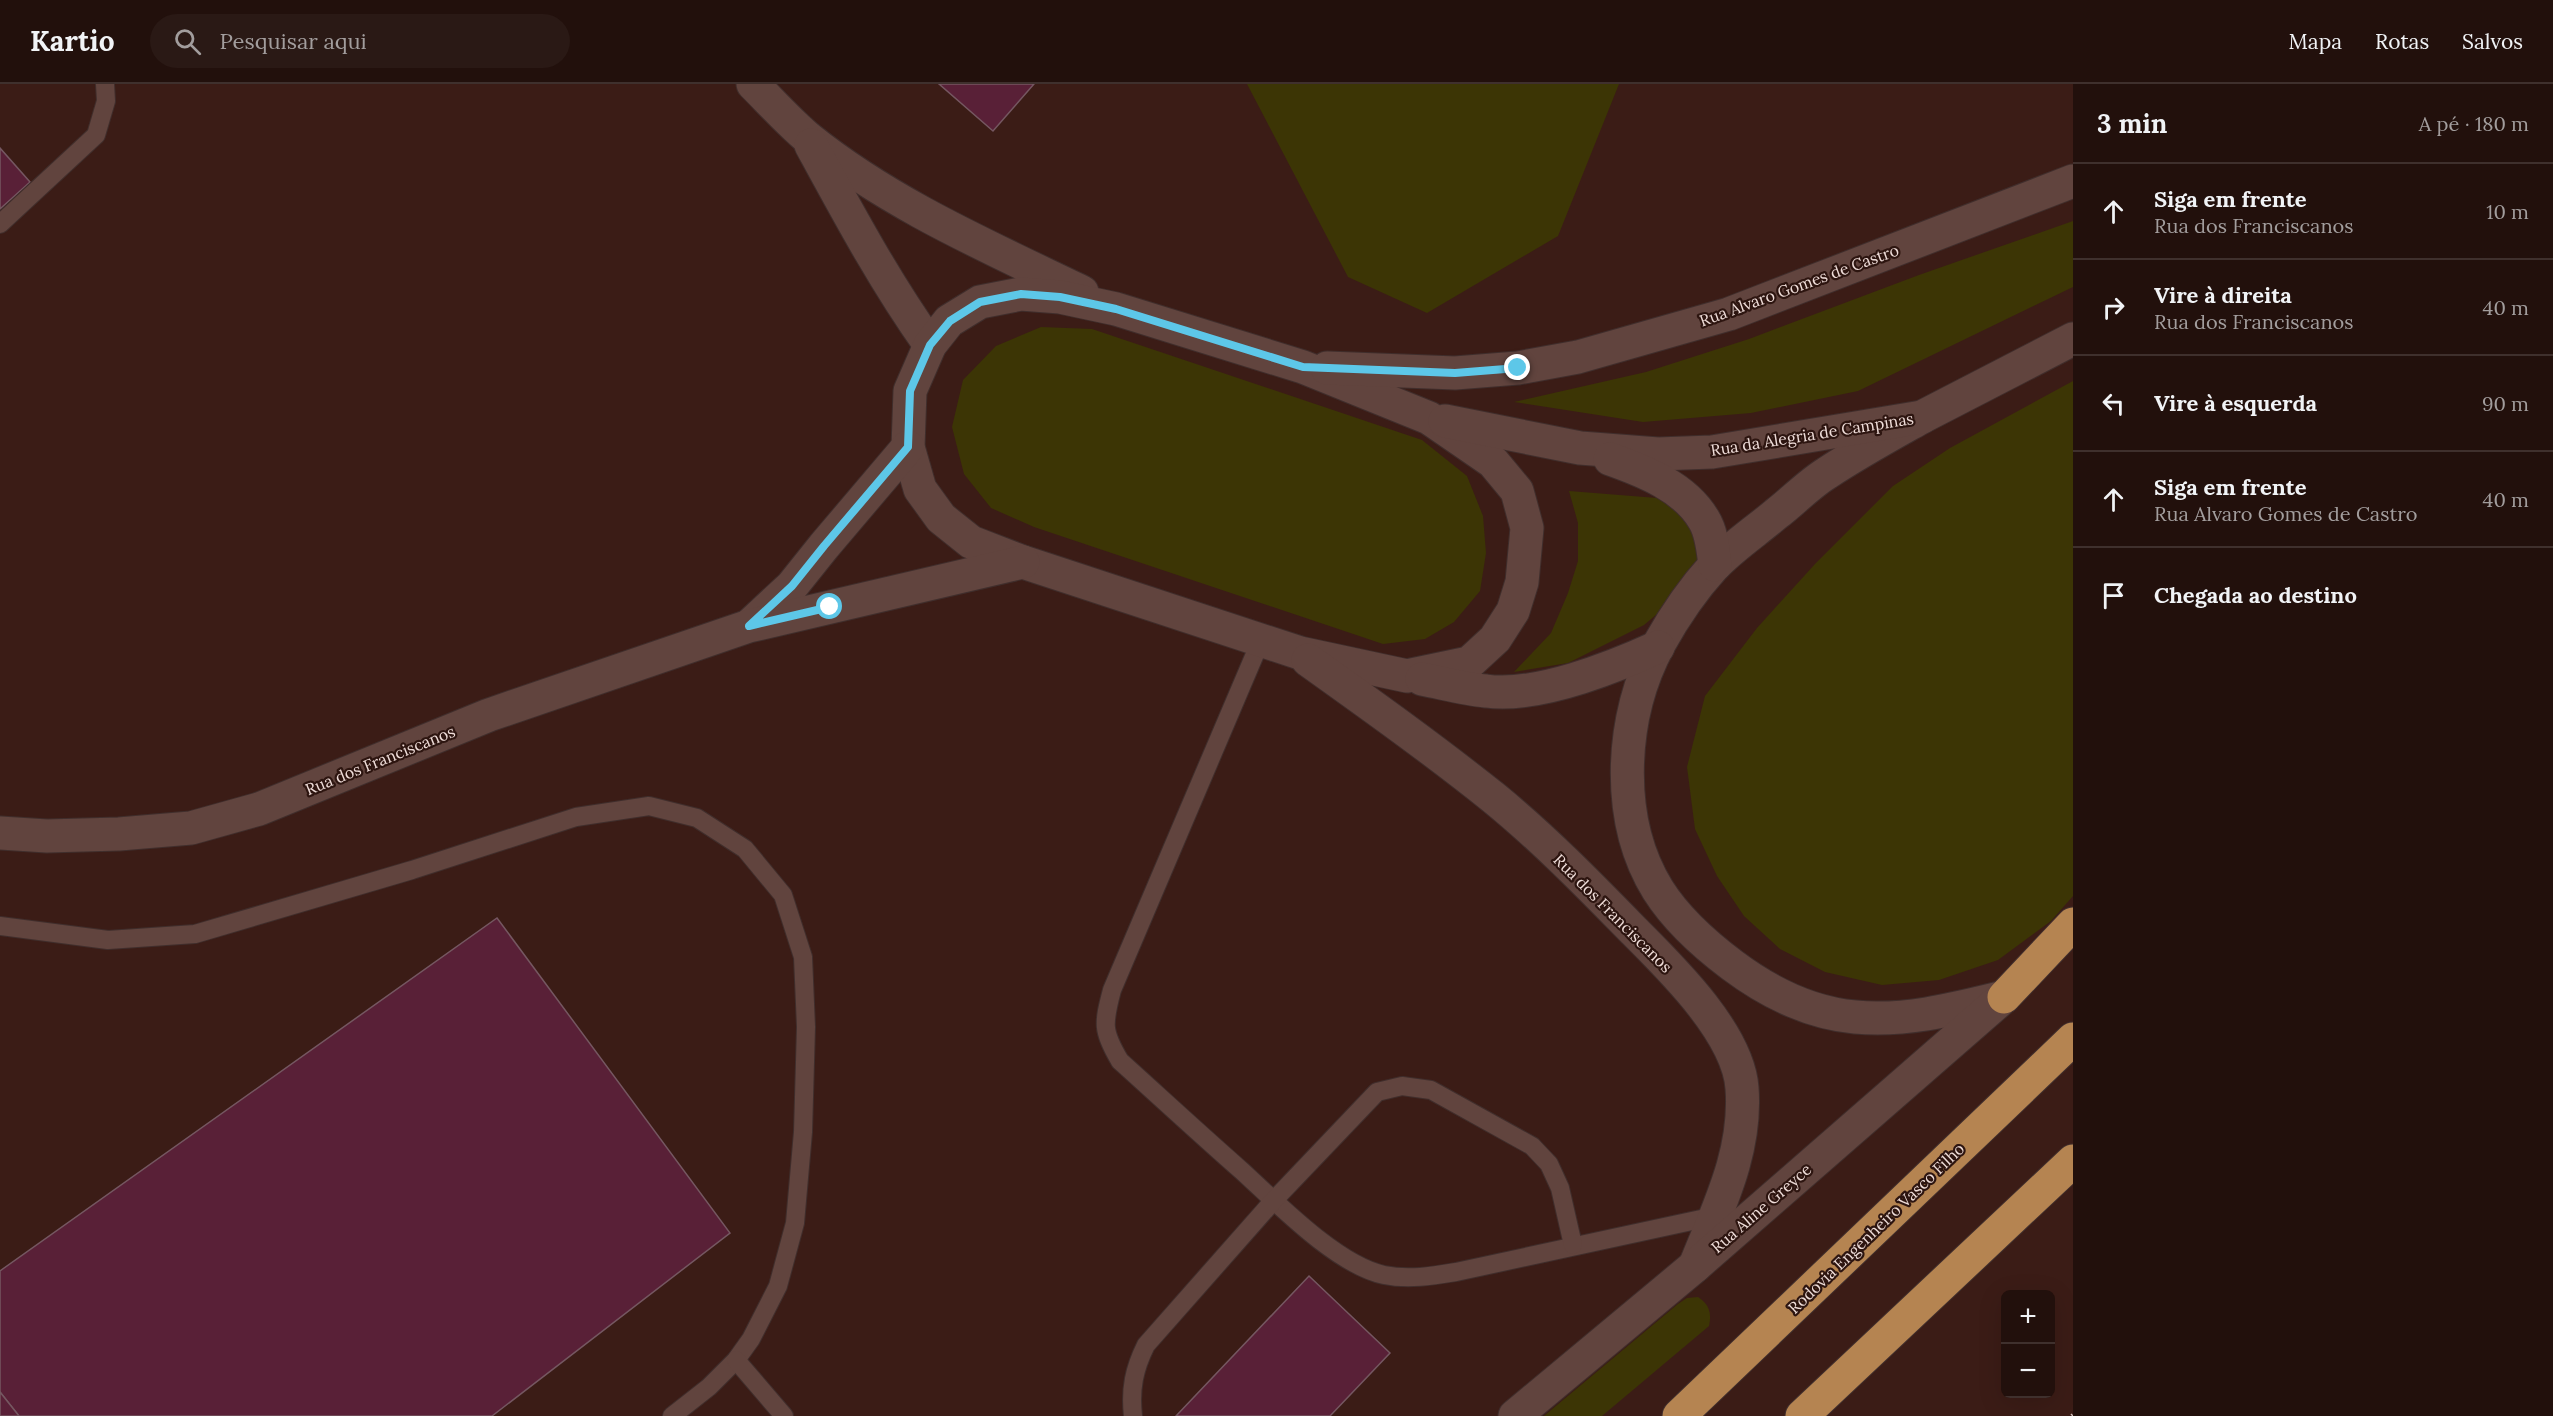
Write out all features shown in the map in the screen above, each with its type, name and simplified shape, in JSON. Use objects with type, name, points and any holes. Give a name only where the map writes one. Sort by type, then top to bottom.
[{"type":"highway","points":[[2004,997],[2073,924]]},
{"type":"highway","name":"Rodovia Engenheiro Vasco Filho","points":[[1679,1416],[2073,1038]]},
{"type":"highway","points":[[1802,1416],[2073,1161]]},
{"type":"main road","points":[[753,84],[808,138],[877,186],[940,222],[1116,309]]},
{"type":"main road","points":[[808,138],[856,228],[930,345]]},
{"type":"main road","name":"Rua Alvaro Gomes de Castro","points":[[1303,367],[1455,373],[1518,368],[1578,357],[1729,314],[2073,181]]},
{"type":"main road","points":[[1407,676],[1469,663],[1495,639],[1513,611],[1522,582],[1527,528],[1517,491],[1494,462],[1428,418],[1303,367],[1116,309],[1060,297],[1021,294],[980,302],[950,321],[930,345],[910,391],[908,447],[920,489],[941,518],[971,543],[1299,653],[1407,676],[1488,692],[1526,690],[1613,667],[1658,646]]},
{"type":"main road","name":"Rua da Alegria de Campinas","points":[[1428,418],[1580,448],[1658,454],[1712,452],[1922,417],[2073,339]]},
{"type":"main road","points":[[1922,417],[1825,474],[1715,566],[1677,614],[1658,646],[1632,721],[1628,759],[1630,807],[1640,853],[1658,890],[1683,922],[1713,951],[1777,995],[1815,1010],[1855,1017],[1905,1018],[2004,997]]},
{"type":"main road","name":"Rua dos Franciscanos","points":[[749,626],[792,586],[908,447]]},
{"type":"main road","points":[[1580,448],[1639,470],[1690,501],[1705,521],[1712,541],[1715,566]]},
{"type":"main road","name":"Rua dos Franciscanos","points":[[0,833],[47,836],[192,828],[259,809],[489,715],[749,626],[1023,562]]},
{"type":"main road","name":"Rua dos Franciscanos","points":[[1299,653],[1496,800],[1596,892],[1668,965],[1723,1034],[1742,1086],[1742,1130],[1728,1185],[1695,1266]]},
{"type":"main road","name":"Rua Aline Greyce","points":[[1515,1416],[1695,1266],[2004,997]]},
{"type":"lane","points":[[0,224],[96,135],[106,101],[105,84]]},
{"type":"lane","points":[[1261,640],[1112,990],[1104,1019],[1108,1041],[1120,1061],[1274,1200],[1356,1265],[1384,1275],[1417,1278],[1715,1216]]},
{"type":"lane","points":[[0,926],[108,940],[195,934],[412,870],[576,817],[649,806],[697,818],[745,849],[783,895],[802,957],[806,1027],[803,1132],[795,1224],[778,1286],[751,1339],[736,1360],[709,1387],[672,1416]]},
{"type":"lane","points":[[1133,1416],[1131,1396],[1135,1368],[1146,1345],[1274,1200],[1377,1092],[1402,1086],[1431,1090],[1532,1146],[1549,1164],[1560,1188],[1573,1245]]},
{"type":"lane","points":[[736,1360],[784,1416]]},
{"type":"shaded area","points":[[0,84],[2073,84],[2073,1416],[0,1416]]},
{"type":"shaded area","points":[[1247,84],[1619,84],[1558,236],[1427,313],[1348,277]]},
{"type":"shaded area","points":[[2073,221],[2073,287],[1858,391],[1751,413],[1643,422],[1514,402],[1646,372],[1749,339],[1919,275]]},
{"type":"shaded area","points":[[1041,327],[1092,329],[1422,440],[1467,476],[1483,516],[1486,553],[1480,591],[1454,622],[1425,639],[1383,644],[1034,527],[991,508],[964,474],[952,427],[963,380],[996,346]]},
{"type":"shaded area","points":[[2073,381],[2073,896],[2051,921],[1998,960],[1939,980],[1882,985],[1825,972],[1780,949],[1744,916],[1717,876],[1695,829],[1687,767],[1705,696],[1757,628],[1815,564],[1893,486],[1950,448]]},
{"type":"shaded area","points":[[1569,491],[1657,498],[1688,511],[1702,535],[1696,566],[1669,604],[1644,625],[1568,663],[1514,672],[1551,633],[1568,593],[1578,561],[1578,523]]},
{"type":"shaded area","points":[[1698,1297],[1709,1309],[1709,1326],[1602,1416],[1544,1416],[1678,1304],[1687,1298]]},
{"type":"building","points":[[939,84],[1034,84],[993,131]]},
{"type":"building","points":[[0,148],[30,182],[0,209]]},
{"type":"building","points":[[497,918],[730,1233],[492,1416],[19,1416],[0,1392],[0,1271]]},
{"type":"building","points":[[1309,1276],[1390,1353],[1330,1416],[1176,1416]]},
{"type":"building","points":[[0,1392],[19,1416],[0,1416]]},
{"type":"route","points":[[830,607],[749,626],[792,586],[908,447],[910,391],[930,345],[950,321],[980,302],[1021,294],[1060,297],[1116,309],[1303,367],[1455,373],[1518,368]]}]
